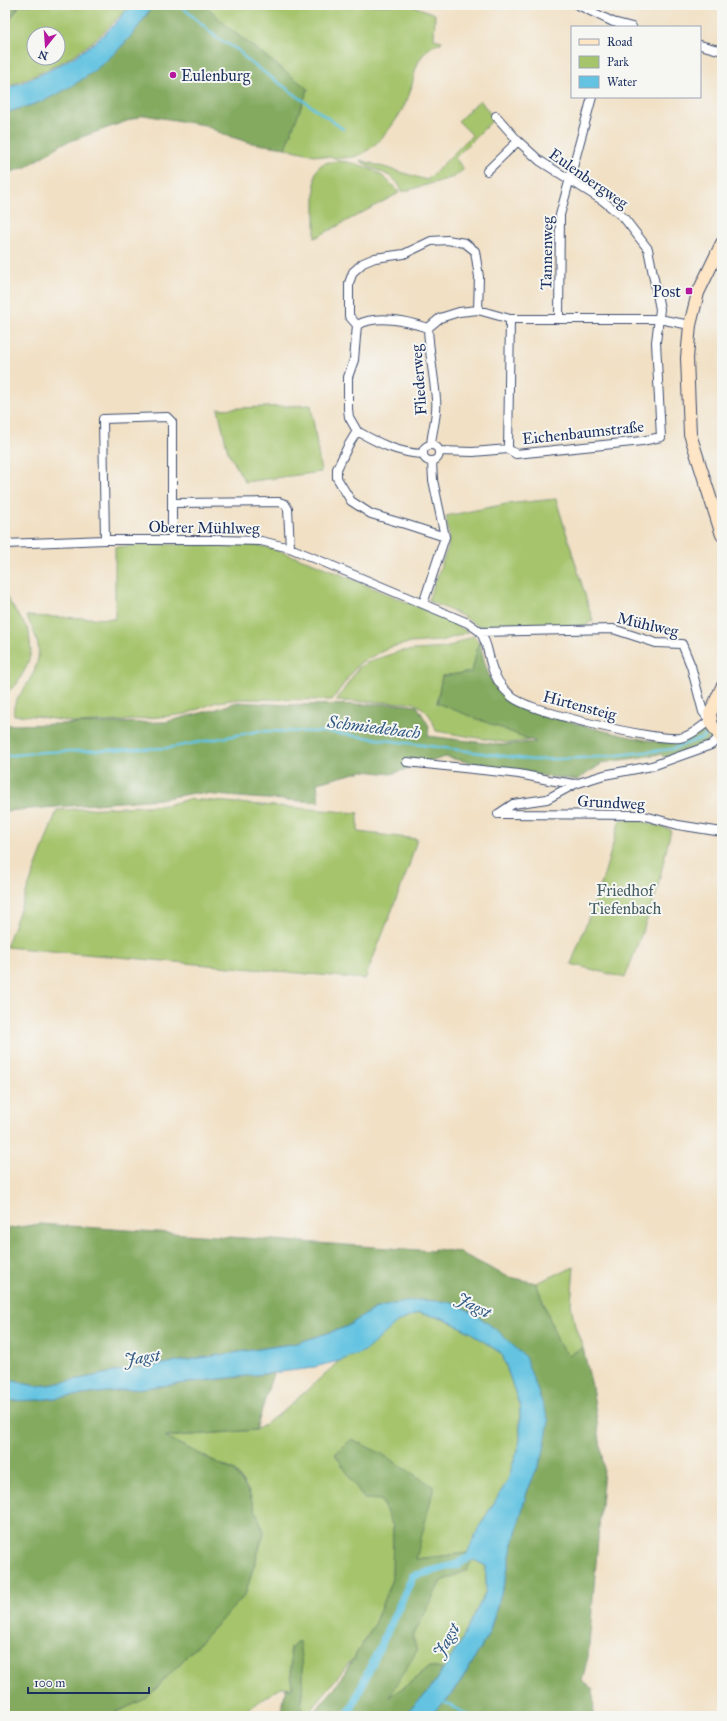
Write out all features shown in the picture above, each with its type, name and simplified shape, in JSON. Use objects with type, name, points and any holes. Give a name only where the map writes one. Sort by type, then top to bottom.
[{"type":"main road","points":[[722,244],[698,293],[690,325],[687,358],[690,434],[722,535]]},
{"type":"main road","points":[[716,731],[710,714],[722,687]]},
{"type":"street","points":[[578,5],[612,24],[625,26]]},
{"type":"street","points":[[701,45],[722,51]]},
{"type":"street","name":"Tannenweg","points":[[559,318],[560,214],[592,98]]},
{"type":"street","name":"Eulenbergweg","points":[[496,116],[518,141],[540,161],[602,200],[624,218],[648,249],[660,309],[659,319]]},
{"type":"street","points":[[487,171],[518,141]]},
{"type":"street","points":[[423,454],[410,453],[379,444],[357,431],[349,417],[348,377],[354,360],[357,325],[349,316],[349,283],[353,272],[363,263],[375,258],[404,254],[431,241],[447,240],[465,243],[475,251],[479,277],[478,310]]},
{"type":"street","name":"Fliederweg","points":[[431,445],[436,418],[436,400],[429,350],[428,328],[440,318],[459,312],[478,310],[510,319],[659,319],[690,325]]},
{"type":"street","points":[[508,449],[510,319]]},
{"type":"street","name":"Eichenbaumstraße","points":[[439,451],[473,452],[508,449],[516,454],[642,441],[661,437],[656,342],[659,319]]},
{"type":"street","points":[[357,325],[364,321],[395,320],[428,328]]},
{"type":"street","points":[[106,540],[103,419],[167,417],[172,422],[172,540]]},
{"type":"street","points":[[357,431],[337,469],[337,478],[351,501],[370,514],[445,537]]},
{"type":"street","points":[[431,445],[436,446],[439,451],[439,457],[432,462],[425,459],[423,454],[425,447],[431,445]]},
{"type":"street","points":[[423,604],[445,537],[433,480],[432,462]]},
{"type":"street","points":[[173,502],[279,502],[286,504],[288,509],[290,548]]},
{"type":"street","name":"Oberer Mühlweg","points":[[5,544],[106,540],[261,541],[290,548],[468,623],[480,632]]},
{"type":"street","name":"Mühlweg","points":[[480,632],[613,629],[656,643],[682,644],[691,666],[703,712],[716,731]]},
{"type":"street","name":"Hirtensteig","points":[[480,632],[485,640],[496,678],[512,697],[528,706],[598,725],[650,736],[680,738],[703,727],[716,731]]},
{"type":"street","points":[[407,762],[519,774],[575,784],[604,775],[652,766],[711,745],[716,731]]},
{"type":"street","name":"Grundweg","points":[[575,784],[547,799],[513,804],[498,814],[641,815],[678,825],[722,832]]},
{"type":"green space","points":[[5,5],[19,5],[5,27]]},
{"type":"green space","points":[[20,5],[130,5],[101,34],[66,59],[66,26],[26,26],[26,66],[54,66],[5,87],[5,28]]},
{"type":"green space","points":[[152,5],[205,5],[230,29],[308,89],[285,148],[251,143],[225,135],[204,125],[144,115],[62,144],[26,167],[5,174],[5,113],[40,102],[122,46],[146,16]]},
{"type":"green space","points":[[205,5],[411,5],[435,14],[434,39],[442,41],[440,44],[428,49],[420,59],[406,103],[395,121],[381,139],[365,152],[357,156],[340,158],[321,156],[285,148],[308,89],[230,29]]},
{"type":"green space","points":[[480,100],[494,119],[455,158],[464,169],[454,177],[402,192],[399,185],[390,176],[371,168],[360,160],[427,180],[472,135],[458,121]]},
{"type":"green space","points":[[339,161],[357,164],[373,170],[387,180],[399,193],[315,238],[315,175],[321,165]]},
{"type":"green space","points":[[311,405],[321,472],[245,482],[228,452],[218,409]]},
{"type":"green space","points":[[556,499],[593,621],[588,623],[586,628],[491,629],[476,625],[463,616],[429,601],[448,547],[449,536],[446,516],[506,504]]},
{"type":"green space","points":[[142,545],[258,545],[311,562],[418,607],[469,632],[441,641],[410,643],[391,647],[363,661],[356,667],[332,700],[239,699],[216,702],[186,714],[123,721],[77,723],[35,716],[14,715],[16,702],[30,680],[37,662],[38,645],[36,636],[26,616],[115,619],[115,547]]},
{"type":"green space","points":[[5,595],[29,631],[31,652],[27,666],[17,684],[5,694]]},
{"type":"green space","points":[[473,636],[479,641],[472,672],[442,676],[437,703],[533,740],[508,743],[436,731],[429,714],[414,703],[336,701],[359,667],[373,660],[401,651],[446,648]]},
{"type":"green space","points":[[479,641],[487,671],[493,684],[503,696],[532,710],[580,725],[650,741],[675,741],[707,730],[713,738],[691,751],[664,758],[661,754],[603,763],[577,780],[513,772],[445,757],[391,774],[363,771],[317,783],[319,802],[194,793],[159,799],[5,811],[5,725],[165,722],[217,709],[237,702],[289,705],[396,704],[417,706],[429,726],[428,736],[502,745],[536,742],[437,703],[442,676],[472,672]]},
{"type":"green space","points":[[189,799],[358,813],[358,832],[417,839],[408,869],[365,979],[6,947],[57,810],[167,805]]},
{"type":"green space","name":"Friedhof Tiefenbach","points":[[620,819],[646,822],[671,830],[655,898],[625,978],[571,964],[602,882]]},
{"type":"green space","points":[[40,1224],[433,1251],[434,1249],[459,1252],[506,1276],[536,1283],[559,1344],[568,1355],[583,1348],[592,1386],[604,1469],[588,1657],[582,1681],[593,1689],[594,1716],[429,1716],[451,1696],[467,1672],[489,1633],[506,1577],[511,1551],[527,1492],[543,1455],[499,1332],[477,1315],[452,1302],[419,1300],[374,1309],[346,1327],[297,1343],[124,1370],[49,1385],[35,1386],[5,1379],[5,1229]]},
{"type":"green space","points":[[574,1267],[571,1304],[575,1326],[583,1348],[568,1355],[559,1344],[536,1283]]},
{"type":"green space","points":[[418,1313],[443,1318],[470,1332],[502,1354],[520,1407],[520,1441],[508,1480],[479,1527],[468,1553],[416,1559],[381,1500],[393,1526],[392,1579],[373,1627],[354,1657],[306,1716],[301,1716],[303,1674],[290,1647],[292,1688],[281,1687],[238,1716],[109,1716],[147,1698],[245,1595],[264,1533],[248,1490],[235,1471],[165,1437],[256,1430],[286,1409],[339,1361],[365,1350],[398,1322]]},
{"type":"green space","points":[[273,1373],[256,1430],[165,1437],[234,1471],[248,1491],[264,1532],[245,1595],[147,1698],[108,1716],[5,1716],[5,1401],[38,1400]]},
{"type":"green space","points":[[352,1439],[382,1454],[434,1487],[416,1559],[468,1553],[466,1556],[473,1559],[466,1571],[441,1581],[413,1636],[417,1651],[389,1696],[406,1686],[429,1667],[443,1669],[428,1692],[402,1716],[310,1716],[335,1688],[373,1627],[392,1579],[393,1526],[381,1500],[364,1499],[335,1454]]},
{"type":"green space","points":[[473,1559],[486,1566],[486,1591],[461,1642],[443,1669],[429,1667],[406,1686],[388,1697],[416,1651],[413,1636],[441,1581],[466,1571]]},
{"type":"green space","points":[[299,1641],[303,1674],[301,1716],[280,1716],[286,1688],[292,1688],[290,1647]]},
{"type":"water","points":[[130,5],[152,5],[143,20],[131,35],[104,62],[89,74],[73,85],[40,102],[5,113],[5,89],[58,66],[66,66],[66,61],[90,46],[118,20]]},
{"type":"water","points":[[419,1300],[452,1302],[477,1315],[499,1332],[525,1357],[549,1421],[543,1455],[527,1492],[511,1551],[506,1577],[489,1633],[467,1672],[451,1696],[429,1716],[402,1716],[428,1692],[461,1642],[486,1591],[486,1566],[466,1556],[479,1527],[508,1480],[520,1441],[520,1407],[502,1354],[470,1332],[443,1318],[418,1313],[398,1322],[365,1351],[339,1361],[306,1369],[38,1400],[5,1401],[5,1379],[35,1386],[49,1385],[124,1370],[297,1343],[346,1327],[374,1309]]},
{"type":"waterway","points":[[180,5],[217,38],[238,50],[247,60],[343,129]]},
{"type":"waterway","name":"Schmiedebach","points":[[717,727],[719,725],[722,711]]},
{"type":"waterway","name":"Schmiedebach","points":[[5,756],[43,752],[168,748],[259,731],[326,732],[533,760],[600,757],[672,749],[702,738],[711,731]]},
{"type":"waterway","points":[[345,1716],[350,1711],[413,1576],[458,1564],[477,1553]]},
{"type":"waterway","points":[[441,1701],[471,1716]]},
{"type":"place","name":"Eulenburg","points":[[173,75]]},
{"type":"place","name":"Post","points":[[689,291]]},
{"type":"water label","name":"Jagst","points":[[474,1305]]},
{"type":"water label","name":"Jagst","points":[[142,1357]]},
{"type":"water label","name":"Jagst","points":[[446,1640]]}]
